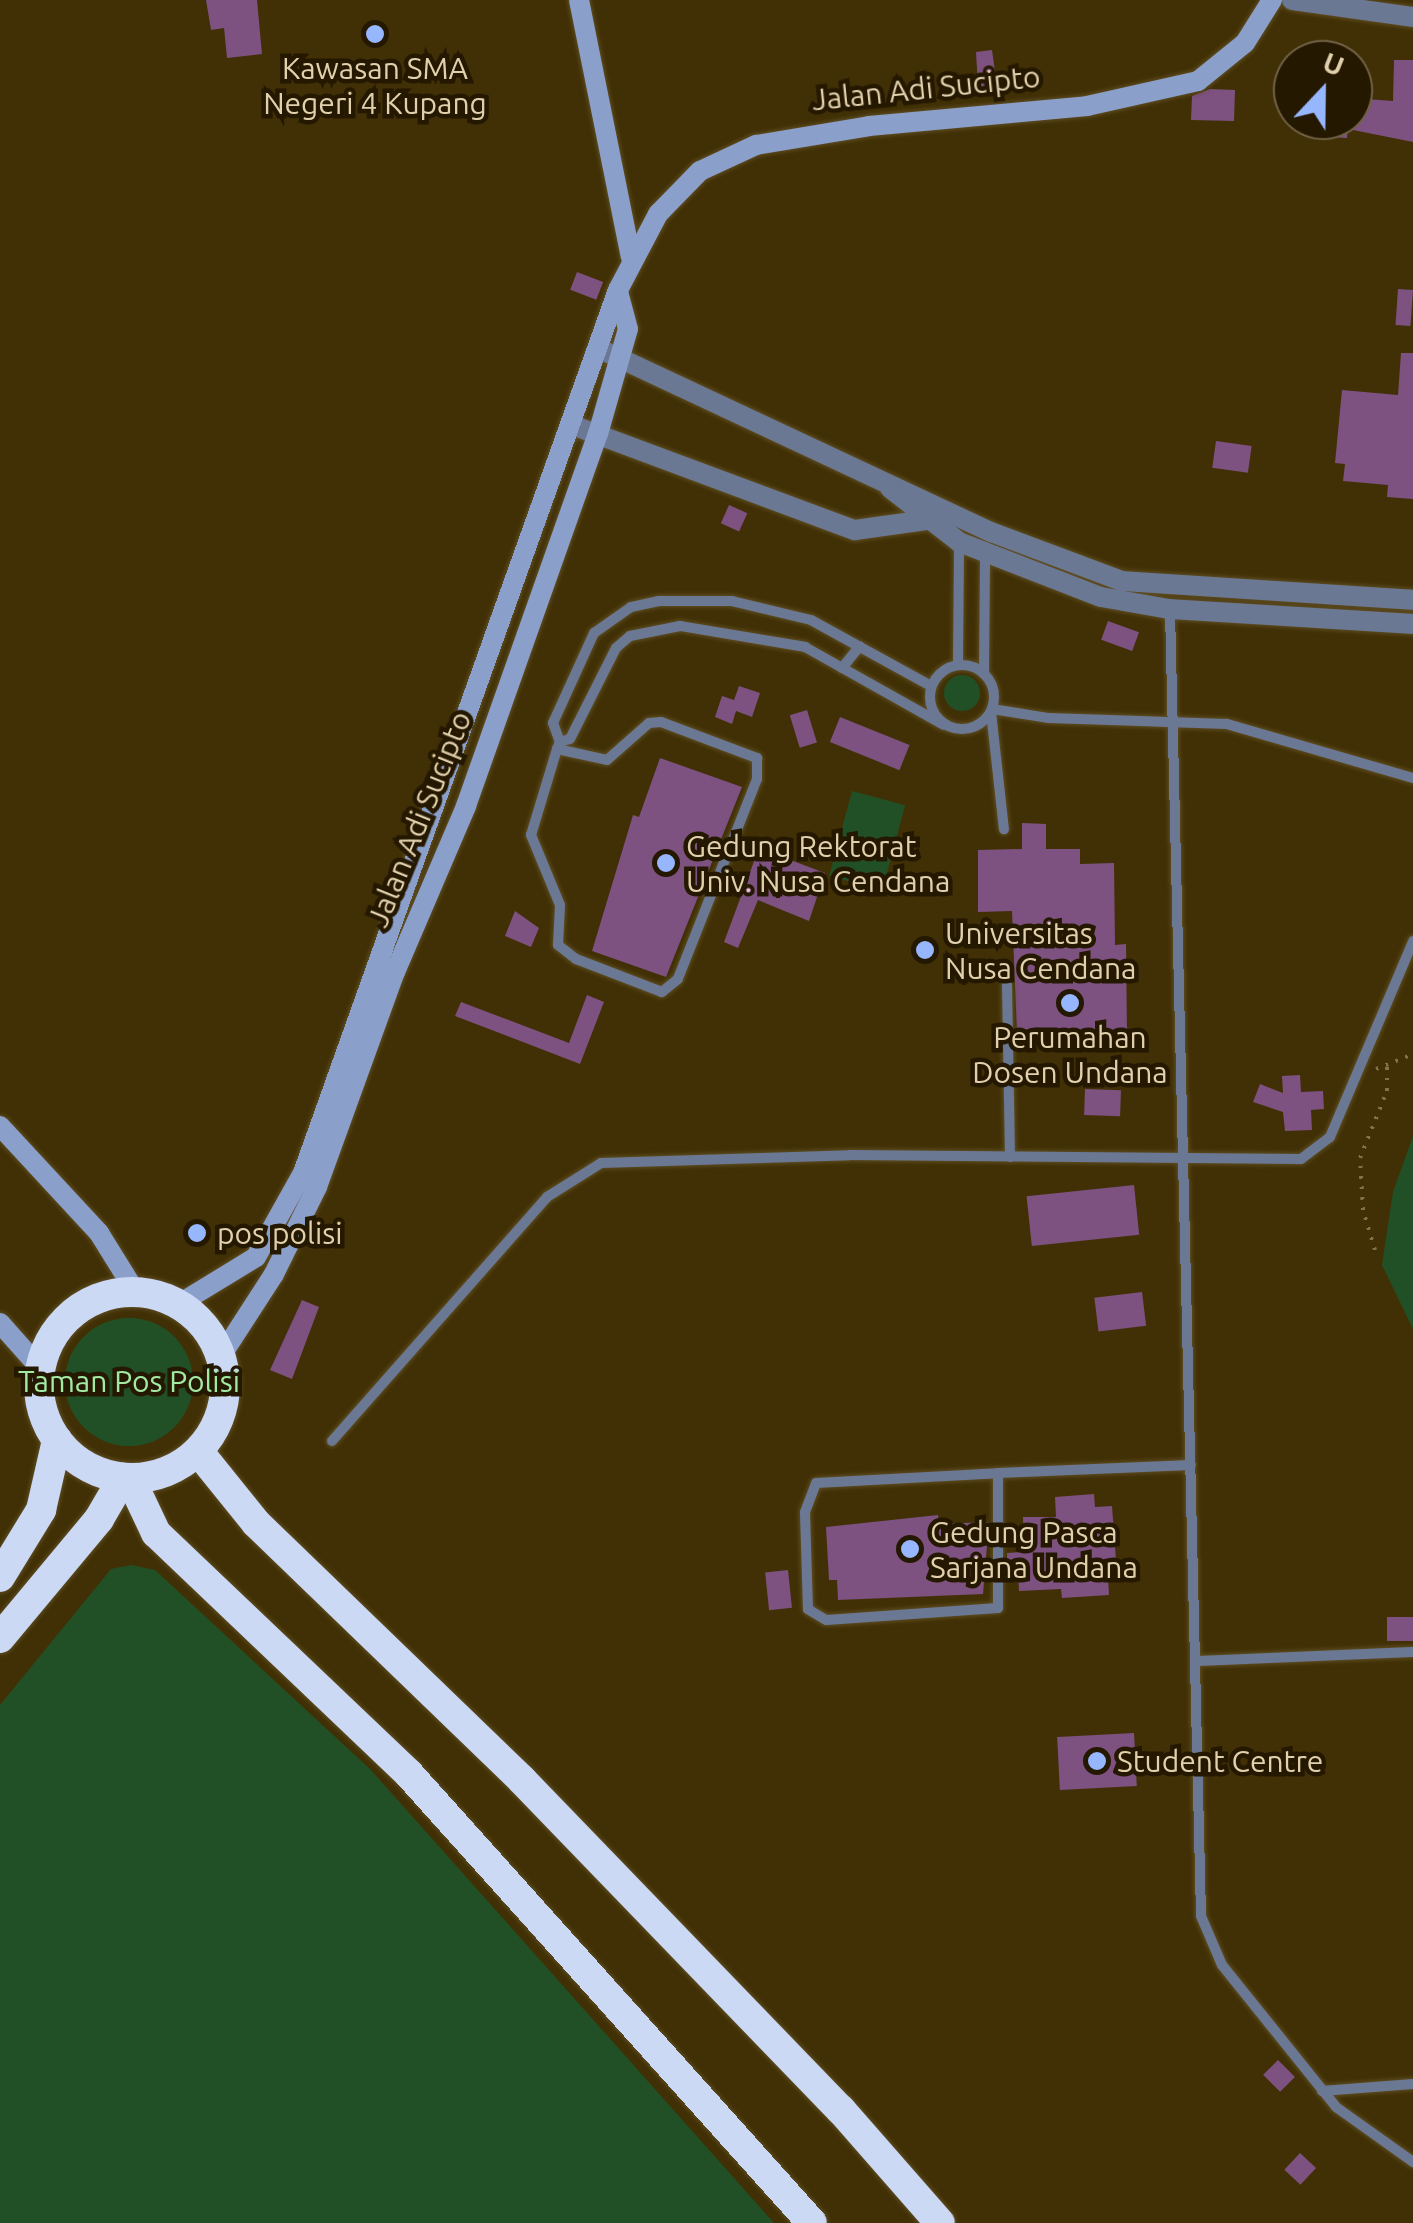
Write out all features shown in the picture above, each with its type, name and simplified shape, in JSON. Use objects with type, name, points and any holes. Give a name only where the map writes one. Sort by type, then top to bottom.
[{"type":"highway","points":[[135,1291],[179,1304],[197,1318],[221,1356],[226,1390],[218,1422],[198,1451],[155,1476],[126,1478],[75,1459],[57,1440],[38,1393],[40,1367],[51,1336],[73,1312],[102,1296],[135,1291]]},
{"type":"highway","points":[[0,1577],[42,1510],[57,1440]]},
{"type":"highway","points":[[198,1451],[256,1523],[522,1780],[841,2110],[940,2223]]},
{"type":"highway","points":[[0,1638],[99,1518],[126,1478]]},
{"type":"highway","points":[[126,1478],[156,1532],[409,1774],[812,2223]]},
{"type":"main road","points":[[579,0],[632,257]]},
{"type":"main road","name":"Jalan Adi Sucipto","points":[[179,1304],[256,1257],[303,1173],[572,425],[610,353],[628,330],[618,290],[658,214],[700,171],[730,152],[869,126],[1087,106],[1198,81],[1245,43],[1272,0]]},
{"type":"main road","name":"Jalan Adi Sucipto","points":[[221,1356],[274,1274],[317,1188],[395,972],[466,806],[598,434],[610,353]]},
{"type":"main road","points":[[0,1126],[99,1233],[135,1291]]},
{"type":"main road","points":[[0,1323],[40,1367]]},
{"type":"street","points":[[1292,0],[1413,17]]},
{"type":"street","points":[[610,353],[884,478],[988,542],[1101,597],[1170,609],[1413,624]]},
{"type":"street","points":[[572,425],[855,530],[926,520]]},
{"type":"street","points":[[884,478],[896,498],[959,542],[988,542],[1122,580],[1173,587],[1413,600]]},
{"type":"street","points":[[1170,609],[1173,587]]},
{"type":"lane","points":[[958,664],[959,542]]},
{"type":"lane","points":[[988,542],[984,674],[992,710],[1004,828]]},
{"type":"lane","points":[[558,746],[607,760],[654,721],[757,758],[758,779],[678,980],[662,992],[576,959],[558,945],[558,896],[531,840],[558,746],[552,723],[594,633],[631,607],[732,601],[810,620],[931,686]]},
{"type":"lane","points":[[1170,609],[1177,722],[1201,1916],[1222,1965],[1322,2091],[1351,2124],[1413,2162]]},
{"type":"lane","points":[[558,746],[581,726],[608,658],[630,636],[651,630],[743,633],[806,648],[944,725],[970,729],[992,710],[1049,718],[1177,722],[1285,737],[1413,778]]},
{"type":"lane","points":[[842,668],[860,646]]},
{"type":"lane","points":[[958,664],[984,674]]},
{"type":"lane","points":[[931,686],[958,664]]},
{"type":"lane","points":[[931,686],[934,714],[944,725]]},
{"type":"lane","points":[[332,1441],[547,1197],[581,1170],[649,1158],[1280,1160],[1316,1152],[1330,1136],[1413,941]]},
{"type":"lane","points":[[1007,984],[1010,1158]]},
{"type":"lane","points":[[998,1473],[998,1608],[826,1620],[808,1609],[805,1512],[816,1484],[998,1473],[1191,1465]]},
{"type":"lane","points":[[1197,1661],[1413,1652]]},
{"type":"lane","points":[[1322,2091],[1413,2084]]},
{"type":"path","points":[[1356,1071],[1386,1068],[1413,1054]]},
{"type":"path","points":[[1375,1250],[1363,1210],[1360,1158],[1387,1091],[1386,1068]]},
{"type":"green space","points":[[962,675],[975,680],[980,693],[975,706],[962,711],[949,706],[944,693],[949,680]]},
{"type":"green space","points":[[852,791],[905,805],[882,890],[829,876]]},
{"type":"green space","points":[[1413,1136],[1413,1329],[1382,1265],[1393,1192]]},
{"type":"green space","name":"Taman Pos Polisi","points":[[129,1318],[153,1323],[174,1337],[188,1358],[193,1382],[188,1406],[174,1427],[153,1441],[129,1446],[105,1441],[84,1427],[70,1406],[65,1382],[70,1358],[84,1337],[105,1323]]},
{"type":"green space","points":[[131,1565],[155,1570],[370,1769],[774,2223],[0,2223],[0,1705],[111,1569]]},
{"type":"building","points":[[206,0],[257,0],[262,54],[227,58],[224,28],[211,30]]},
{"type":"building","points":[[992,50],[997,86],[978,87],[976,52]]},
{"type":"building","points":[[1394,60],[1413,60],[1413,142],[1373,134],[1373,100],[1393,101]]},
{"type":"building","points":[[1210,89],[1235,90],[1234,121],[1191,120],[1192,96]]},
{"type":"building","points":[[577,272],[603,282],[596,300],[570,290]]},
{"type":"building","points":[[1398,289],[1413,290],[1410,326],[1395,325]]},
{"type":"building","points":[[1401,353],[1413,353],[1413,499],[1387,497],[1388,485],[1343,481],[1345,464],[1335,463],[1342,390],[1398,395]]},
{"type":"building","points":[[1216,441],[1252,446],[1248,473],[1212,468]]},
{"type":"building","points":[[729,505],[747,513],[739,531],[721,523]]},
{"type":"building","points":[[1108,621],[1139,632],[1132,651],[1101,640]]},
{"type":"building","points":[[739,686],[760,693],[752,717],[736,711],[732,724],[715,717],[722,696],[734,700]]},
{"type":"building","points":[[807,710],[817,743],[800,748],[790,715]]},
{"type":"building","points":[[840,717],[910,745],[899,770],[830,742]]},
{"type":"building","name":"Gedung Rektorat Univ. Nusa Cendana","points":[[660,758],[742,787],[666,977],[592,951],[633,815],[639,817]]},
{"type":"building","points":[[1022,823],[1046,824],[1046,849],[1080,849],[1080,864],[1114,863],[1115,945],[1126,944],[1127,1034],[1017,1034],[1012,911],[978,912],[978,850],[1022,849]]},
{"type":"building","points":[[759,848],[825,873],[809,921],[758,900],[738,948],[724,942]]},
{"type":"building","points":[[515,911],[539,928],[531,947],[505,936]]},
{"type":"building","points":[[587,995],[604,1002],[580,1064],[455,1016],[461,1002],[569,1043]]},
{"type":"building","points":[[1300,1075],[1301,1092],[1323,1091],[1324,1109],[1311,1110],[1312,1130],[1285,1131],[1283,1112],[1253,1102],[1260,1084],[1283,1093],[1282,1076]]},
{"type":"building","points":[[1085,1089],[1121,1090],[1120,1116],[1084,1115]]},
{"type":"building","points":[[1134,1185],[1139,1235],[1032,1246],[1027,1196]]},
{"type":"building","points":[[1142,1292],[1146,1326],[1099,1332],[1094,1298]]},
{"type":"building","points":[[302,1300],[319,1307],[292,1379],[270,1370]]},
{"type":"building","points":[[1094,1494],[1095,1507],[1112,1506],[1116,1560],[1107,1561],[1109,1595],[1062,1598],[1061,1589],[1019,1591],[1018,1571],[1007,1572],[1007,1553],[1024,1552],[1023,1517],[1056,1517],[1055,1497]]},
{"type":"building","name":"Gedung Pasca Sarjana Undana","points":[[938,1515],[939,1524],[989,1522],[983,1594],[838,1600],[837,1580],[829,1580],[826,1527]]},
{"type":"building","points":[[788,1570],[792,1608],[769,1610],[765,1572]]},
{"type":"building","points":[[1387,1617],[1413,1617],[1413,1641],[1387,1641]]},
{"type":"building","name":"Student Centre","points":[[1134,1733],[1137,1786],[1060,1790],[1057,1737]]},
{"type":"building","points":[[1278,2060],[1295,2077],[1280,2092],[1263,2075]]},
{"type":"building","points":[[1300,2153],[1316,2168],[1300,2185],[1284,2170]]},
{"type":"place","name":"Kawasan SMA Negeri 4 Kupang","points":[[375,34]]},
{"type":"place","name":"Gedung Rektorat Univ. Nusa Cendana","points":[[666,863]]},
{"type":"place","name":"Universitas Nusa Cendana","points":[[925,950]]},
{"type":"place","name":"Perumahan Dosen Undana","points":[[1070,1003]]},
{"type":"place","name":"pos polisi","points":[[197,1233]]},
{"type":"place","name":"Gedung Pasca Sarjana Undana","points":[[910,1549]]},
{"type":"place","name":"Student Centre","points":[[1097,1761]]}]
